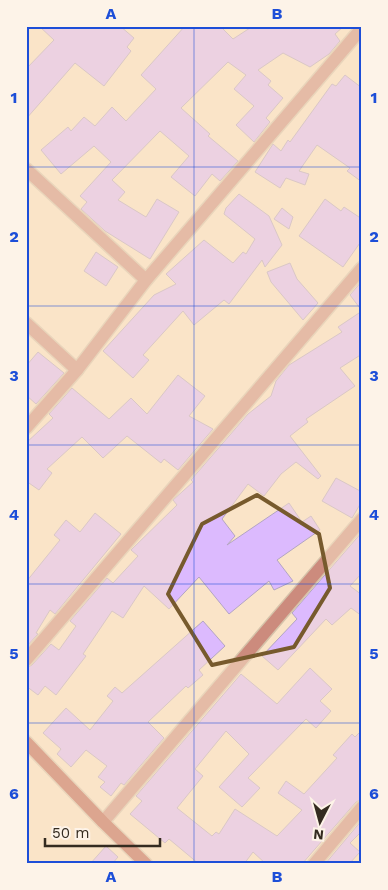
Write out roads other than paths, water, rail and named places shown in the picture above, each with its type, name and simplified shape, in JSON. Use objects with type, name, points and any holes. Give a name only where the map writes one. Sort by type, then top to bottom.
[{"type":"main road","points":[[26,742],[146,864]]},
{"type":"street","points":[[26,428],[77,370],[146,280],[362,28]]},
{"type":"street","points":[[26,169],[146,280]]},
{"type":"street","points":[[26,660],[362,268]]},
{"type":"street","points":[[26,323],[77,370]]},
{"type":"street","points":[[103,822],[362,519]]},
{"type":"street","points":[[314,864],[362,807]]}]
